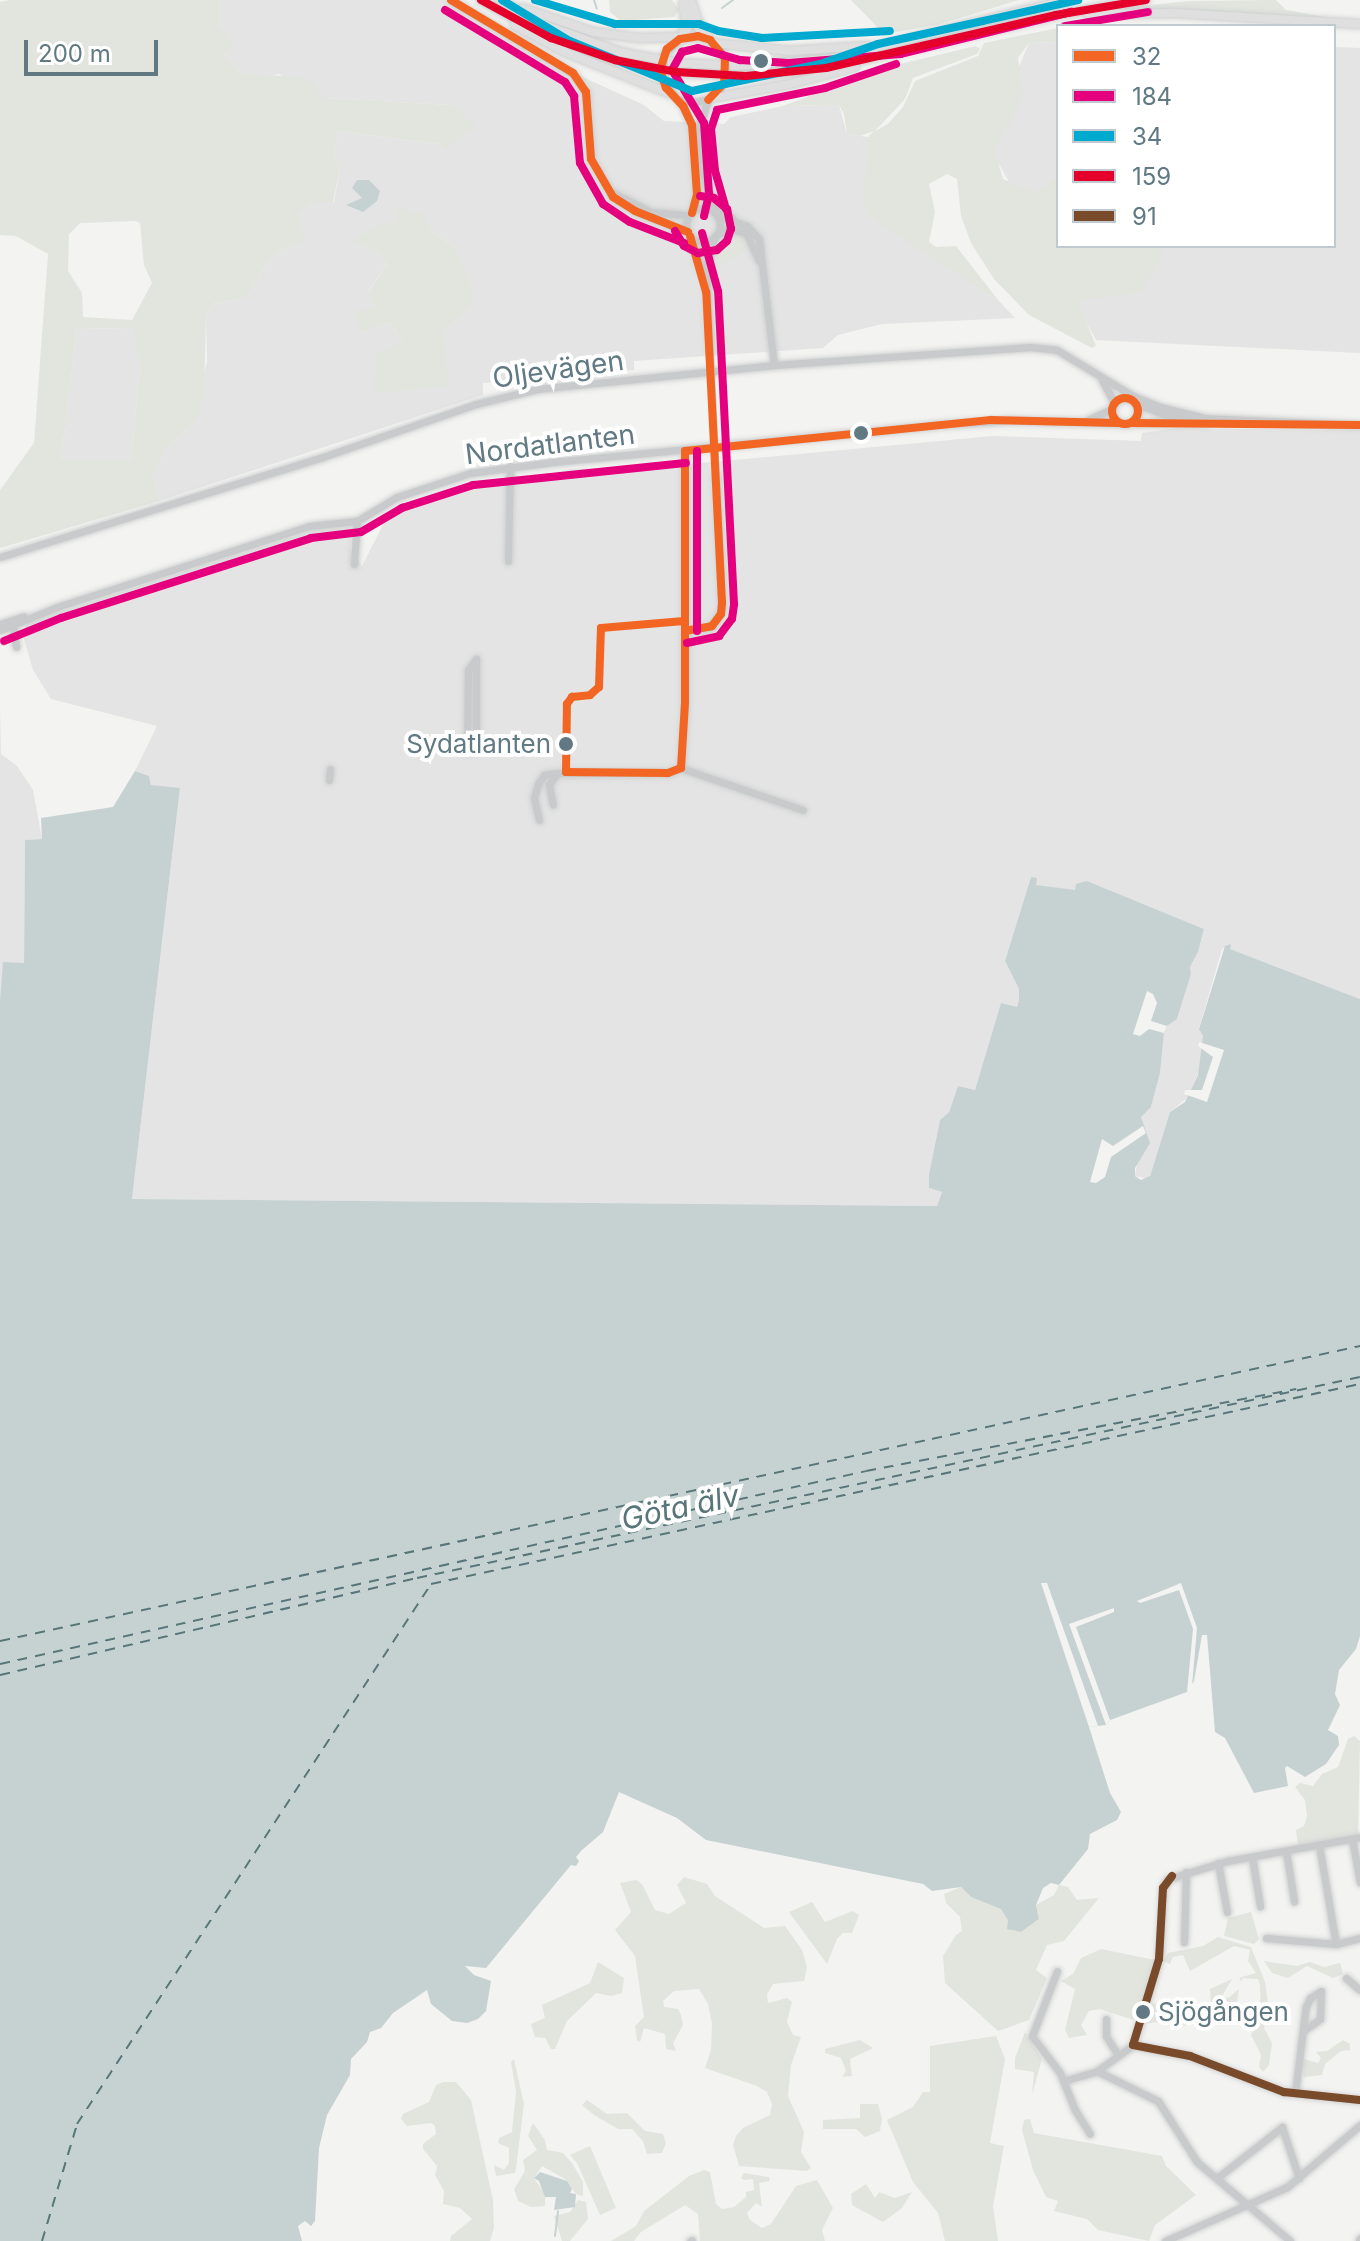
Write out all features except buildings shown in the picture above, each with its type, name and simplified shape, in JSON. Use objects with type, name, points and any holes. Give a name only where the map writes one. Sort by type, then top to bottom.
[{"type":"highway","points":[[683,37],[687,23],[686,0]]},
{"type":"highway","points":[[686,0],[696,22],[711,41]]},
{"type":"main road","points":[[480,0],[551,38],[586,51],[665,71],[722,76],[777,74],[900,42],[916,42],[1068,0]]},
{"type":"main road","points":[[480,0],[565,52],[674,96]]},
{"type":"main road","points":[[500,0],[579,39],[677,63],[780,65],[1146,0]]},
{"type":"main road","points":[[1049,6],[1060,0]]},
{"type":"main road","points":[[510,6],[593,32],[639,38],[683,37]]},
{"type":"main road","points":[[1056,15],[1175,13],[1360,24]]},
{"type":"main road","points":[[711,41],[790,51],[878,49]]},
{"type":"main road","points":[[710,99],[812,79],[878,49]]},
{"type":"street","points":[[451,0],[573,73],[581,82],[586,92],[591,159],[610,191],[635,211],[703,241],[731,229],[746,233],[753,242],[764,279]]},
{"type":"street","points":[[685,631],[712,626],[722,608],[706,292],[707,258],[715,236],[715,214],[703,173],[699,128],[710,99],[721,89],[727,77],[725,58],[711,41],[683,37],[664,54],[661,65],[663,81],[692,125],[697,194],[689,234],[706,292]]},
{"type":"street","points":[[674,96],[691,103],[710,99]]},
{"type":"street","points":[[610,191],[651,212],[691,214],[701,208],[742,224]]},
{"type":"street","points":[[710,199],[759,239],[774,365]]},
{"type":"street","name":"Oljevägen","points":[[0,557],[320,458],[506,395],[774,365],[1030,347],[1057,350],[1160,407],[1205,418]]},
{"type":"street","name":"Oljevägen","points":[[1091,370],[1137,404],[1171,417],[1258,422]]},
{"type":"street","name":"Oljevägen","points":[[1102,380],[1118,423],[1360,425]]},
{"type":"street","points":[[1114,406],[1127,398]]},
{"type":"street","points":[[1132,423],[1138,415],[1137,404]]},
{"type":"street","name":"Nordatlanten","points":[[1082,421],[1114,406]]},
{"type":"street","name":"Nordatlanten","points":[[0,627],[309,526],[357,521],[412,491],[470,473],[510,466],[991,420],[1118,423]]},
{"type":"street","points":[[681,768],[685,451]]},
{"type":"street","points":[[508,561],[510,466]]},
{"type":"street","points":[[354,564],[357,521]]},
{"type":"street","points":[[13,625],[14,647]]},
{"type":"street","points":[[471,663],[472,750]]},
{"type":"street","points":[[539,820],[534,798],[544,775],[668,773],[681,768],[803,810]]},
{"type":"street","points":[[329,780],[330,769]]},
{"type":"street","points":[[553,805],[549,785],[557,773]]},
{"type":"street","points":[[1063,2081],[1097,2071],[1133,2045],[1159,1959],[1163,1888],[1172,1876],[1218,1863],[1356,1838],[1360,1882]]},
{"type":"street","points":[[1319,1845],[1336,1944]]},
{"type":"street","points":[[1286,1851],[1294,1901]]},
{"type":"street","points":[[1252,1857],[1260,1906]]},
{"type":"street","points":[[1218,1863],[1227,1912]]},
{"type":"street","points":[[1184,1942],[1186,1872]]},
{"type":"street","points":[[1266,1938],[1336,1944],[1360,1938]]},
{"type":"street","points":[[1057,1971],[1032,2034],[1063,2081],[1090,2134]]},
{"type":"street","points":[[1346,1978],[1360,1990]]},
{"type":"street","points":[[1295,2093],[1303,2031],[1308,2001],[1321,1991],[1320,2019],[1303,2031]]},
{"type":"street","points":[[1106,2019],[1106,2036],[1118,2055]]},
{"type":"street","points":[[1133,2045],[1190,2056],[1295,2093],[1360,2100]]},
{"type":"street","points":[[1097,2071],[1158,2101],[1193,2157],[1290,2241]]},
{"type":"street","points":[[1165,2241],[1248,2205],[1299,2178],[1360,2125]]},
{"type":"street","points":[[1217,2178],[1282,2127],[1299,2178]]},
{"type":"shaded area","points":[[221,0],[444,0],[589,80],[644,105],[664,121],[724,124],[731,117],[783,106],[839,105],[847,134],[868,137],[870,217],[999,301],[1015,318],[882,324],[838,335],[823,348],[634,361],[634,370],[483,383],[483,395],[159,501],[153,475],[167,447],[194,423],[207,361],[206,316],[213,304],[248,297],[263,268],[280,250],[304,242],[299,215],[313,202],[334,202],[340,168],[334,154],[338,131],[439,144],[444,149],[451,105],[326,98],[279,74],[264,77],[241,73],[224,55],[231,45],[219,24]],"holes":[[[423,215],[433,232],[455,248],[470,308],[444,331],[403,342],[391,323],[360,332],[374,306],[369,290],[387,265],[382,256],[367,246],[388,222],[397,224]]]},
{"type":"shaded area","points":[[221,0],[219,24],[232,45],[224,55],[241,73],[298,77],[315,84],[317,92],[326,98],[451,105],[476,126],[444,149],[439,144],[338,131],[334,154],[340,168],[333,202],[313,202],[299,215],[305,242],[280,250],[263,268],[248,297],[213,304],[206,316],[204,397],[194,423],[167,447],[153,475],[159,501],[0,548],[0,490],[34,443],[48,254],[16,236],[0,235],[0,2]],"holes":[[[80,223],[140,223],[144,265],[152,283],[132,320],[83,317],[82,293],[68,271],[69,234]],[[133,328],[140,366],[131,460],[61,460],[77,329]]]},
{"type":"shaded area","points":[[609,0],[672,0],[679,10],[674,17],[621,21],[610,12]]},
{"type":"shaded area","points":[[851,0],[1019,0],[937,25],[884,34]]},
{"type":"shaded area","points":[[1276,0],[1286,10],[1330,18],[1114,9],[1189,1]]},
{"type":"shaded area","points":[[1056,28],[1056,42],[1029,43],[1018,58],[1023,98],[995,151],[1003,179],[1036,193],[1056,178],[1056,248],[1160,248],[1163,252],[1141,293],[1086,299],[1079,304],[1096,346],[1092,348],[1029,315],[994,279],[971,243],[961,216],[957,179],[947,174],[929,184],[935,212],[929,242],[936,247],[956,246],[999,301],[870,217],[864,205],[868,137],[874,131],[860,136],[847,134],[844,114],[839,105],[783,106],[887,67],[976,46],[980,49],[977,54],[913,78],[905,99],[875,131],[888,124],[903,107],[915,81],[978,56],[984,43]]},
{"type":"shaded area","points":[[1056,42],[1056,248],[1336,248],[1336,47],[1360,48],[1360,353],[1096,340],[992,151],[1014,79],[1029,43]]},
{"type":"shaded area","points":[[401,208],[424,215],[433,232],[455,248],[473,291],[470,308],[444,331],[448,386],[374,393],[376,353],[403,342],[391,323],[361,332],[355,314],[374,306],[369,291],[387,265],[382,256],[367,246],[353,243],[370,229],[388,222],[397,224],[396,212]]},
{"type":"shaded area","points":[[738,234],[749,245],[722,264],[716,274],[723,330],[731,341],[717,345],[713,341],[712,312],[715,253],[730,235]]},
{"type":"shaded area","points":[[134,328],[140,366],[131,461],[61,460],[77,329]]},
{"type":"shaded area","points":[[1176,428],[1360,430],[1360,999],[1229,949],[1230,945],[1222,949],[1199,1028],[1203,1036],[1201,1067],[1187,1098],[1170,1112],[1149,1179],[1135,1176],[1143,1126],[1141,1116],[1151,1107],[1160,1073],[1164,1033],[1167,1026],[1177,1019],[1191,974],[1190,967],[1204,929],[1087,881],[1076,891],[1036,885],[1031,877],[1005,961],[1019,989],[1017,1007],[1001,1004],[975,1090],[958,1086],[949,1112],[940,1120],[929,1174],[929,1188],[942,1192],[937,1206],[132,1199],[180,789],[151,785],[149,776],[135,771],[157,726],[51,699],[33,670],[24,639],[25,623],[316,529],[350,527],[350,549],[362,566],[388,515],[397,505],[493,479],[518,481],[571,469],[681,465],[993,436],[1141,441],[1142,433]]},
{"type":"shaded area","points":[[0,704],[1,754],[17,766],[33,790],[42,839],[25,840],[24,963],[0,1001]]},
{"type":"shaded area","points":[[1354,1736],[1360,1741],[1358,1837],[1298,1846],[1296,1830],[1304,1826],[1307,1816],[1305,1800],[1295,1787],[1300,1783],[1313,1786],[1322,1774],[1338,1767],[1348,1739]]},
{"type":"shaded area","points":[[684,1877],[707,1884],[715,1896],[764,1928],[785,1926],[802,1950],[807,1967],[804,1981],[773,1984],[767,1994],[768,2003],[787,1998],[792,2002],[787,2022],[793,2035],[801,2037],[791,2065],[788,2096],[804,2132],[801,2152],[811,2168],[807,2171],[739,2166],[733,2145],[736,2136],[743,2128],[770,2115],[772,2104],[767,2092],[757,2086],[705,2068],[711,2050],[712,2024],[708,2004],[699,1989],[674,1991],[663,2001],[664,2007],[678,2009],[681,2015],[683,2025],[673,2043],[676,2051],[666,2049],[665,2034],[644,2028],[640,2042],[637,2040],[635,2026],[644,2017],[635,1956],[615,1930],[631,1912],[620,1883],[636,1880],[642,1884],[655,1910],[669,1914],[686,1903],[677,1885]]},
{"type":"shaded area","points":[[1059,1885],[1068,1887],[1077,1900],[1099,1898],[1064,1941],[1047,1945],[1036,1970],[1047,1978],[1029,2020],[998,2031],[945,1983],[943,1956],[962,1931],[960,1917],[946,1903],[944,1894],[961,1887],[971,1897],[1001,1909],[1009,1920],[1007,1928],[1021,1932],[1039,1919],[1036,1905],[1054,1895]]},
{"type":"shaded area","points":[[812,1902],[825,1922],[853,1911],[859,1915],[852,1933],[843,1933],[837,1939],[827,1964],[789,1912]]},
{"type":"shaded area","points":[[1251,1912],[1259,1939],[1254,1944],[1224,1936],[1228,1918]]},
{"type":"shaded area","points":[[1218,1937],[1251,1947],[1265,1982],[1268,2003],[1264,2028],[1272,2043],[1269,2065],[1263,2072],[1259,2067],[1261,2055],[1251,2035],[1261,2018],[1260,1985],[1258,1979],[1242,1978],[1242,1982],[1239,1978],[1256,1973],[1248,1961],[1250,1950],[1234,1946],[1190,1971],[1183,1955],[1173,1957],[1170,1964],[1163,1961],[1168,1953],[1203,1946]]},
{"type":"shaded area","points":[[1101,1949],[1155,1960],[1140,2007],[1133,2020],[1100,2009],[1089,2011],[1081,2025],[1087,2035],[1069,2038],[1065,2030],[1075,1989],[1061,1981],[1073,1974],[1081,1958]]},
{"type":"shaded area","points":[[1264,1961],[1297,1966],[1310,1962],[1324,1967],[1340,1963],[1343,1974],[1333,1978],[1307,1966],[1288,1978],[1272,1973]]},
{"type":"shaded area","points":[[598,1962],[624,1978],[622,1993],[611,1996],[596,1993],[567,2021],[555,2049],[551,2049],[545,2038],[535,2037],[531,2024],[545,2018],[542,2005],[590,1983]]},
{"type":"shaded area","points":[[1232,1979],[1222,1996],[1228,1998],[1239,1989],[1235,2016],[1231,2018],[1211,2008],[1210,1989]]},
{"type":"shaded area","points":[[1154,2003],[1184,2014],[1188,2020],[1186,2026],[1168,2021],[1141,2024],[1146,2010]]},
{"type":"shaded area","points":[[1025,2032],[1042,2059],[1032,2095],[1034,2072],[1015,2069],[1015,2058]]},
{"type":"shaded area","points":[[996,2036],[1005,2059],[990,2143],[1004,2146],[993,2206],[998,2241],[945,2241],[938,2213],[913,2182],[887,2120],[913,2107],[923,2092],[930,2092],[930,2046]]},
{"type":"shaded area","points":[[860,2040],[873,2048],[850,2059],[852,2076],[842,2077],[846,2071],[841,2058],[825,2053],[825,2049]]},
{"type":"shaded area","points":[[1343,2040],[1350,2044],[1350,2050],[1341,2051],[1325,2064],[1322,2075],[1304,2077],[1301,2066],[1304,2059],[1318,2063],[1321,2058],[1316,2052],[1327,2051]]},
{"type":"shaded area","points":[[514,2059],[524,2104],[516,2168],[515,2173],[496,2176],[494,2165],[504,2170],[509,2163],[509,2148],[498,2143],[499,2138],[512,2132],[516,2092],[511,2062]]},
{"type":"shaded area","points":[[456,2082],[471,2100],[493,2200],[494,2228],[490,2241],[450,2241],[451,2236],[472,2219],[460,2208],[443,2204],[444,2191],[435,2175],[437,2166],[423,2149],[423,2144],[436,2134],[435,2126],[431,2123],[407,2126],[401,2119],[403,2114],[429,2102],[436,2085]]},
{"type":"shaded area","points":[[587,2100],[607,2114],[627,2113],[645,2131],[663,2134],[666,2143],[662,2153],[647,2154],[643,2141],[632,2129],[618,2129],[594,2115],[582,2105]]},
{"type":"shaded area","points":[[860,2104],[878,2104],[882,2119],[880,2131],[865,2137],[856,2129],[823,2129],[823,2120],[860,2118]]},
{"type":"shaded area","points":[[1030,2119],[1034,2133],[1162,2156],[1166,2166],[1196,2195],[1155,2225],[1149,2241],[1098,2230],[1087,2219],[1054,2211],[1058,2201],[1046,2197],[1033,2170],[1022,2130],[1024,2120]]},
{"type":"shaded area","points":[[533,2123],[545,2140],[547,2150],[563,2153],[572,2163],[583,2182],[583,2196],[576,2194],[565,2179],[542,2166],[534,2178],[545,2194],[545,2206],[531,2207],[518,2201],[514,2189],[525,2171],[523,2160],[537,2150],[528,2136]]},
{"type":"shaded area","points":[[590,2146],[616,2208],[600,2215],[577,2163],[570,2155]]},
{"type":"shaded area","points":[[704,2170],[710,2172],[716,2204],[722,2209],[734,2207],[746,2197],[746,2192],[754,2190],[753,2179],[741,2178],[744,2173],[769,2177],[770,2181],[759,2183],[762,2207],[756,2203],[747,2213],[750,2220],[762,2228],[771,2224],[796,2186],[817,2180],[833,2208],[822,2230],[825,2241],[700,2241],[698,2214],[685,2205],[641,2232],[634,2241],[611,2241],[636,2226],[644,2211],[689,2176]]},
{"type":"shaded area","points":[[866,2184],[875,2198],[879,2192],[895,2198],[912,2192],[902,2208],[883,2222],[852,2205],[851,2194]]},
{"type":"shaded area","points":[[578,2200],[586,2202],[588,2219],[570,2241],[562,2241],[554,2216],[570,2212]]},
{"type":"water","points":[[357,180],[369,180],[380,191],[377,201],[363,212],[346,205],[362,198],[352,188]]},
{"type":"water","name":"Göta älv","points":[[135,771],[149,776],[151,785],[180,788],[132,1199],[937,1206],[942,1192],[929,1188],[929,1174],[940,1120],[949,1112],[958,1086],[975,1090],[1001,1003],[1017,1007],[1019,1000],[1019,989],[1005,961],[1031,877],[1037,878],[1036,885],[1075,890],[1076,884],[1087,881],[1204,929],[1190,967],[1191,974],[1177,1019],[1167,1026],[1164,1033],[1160,1073],[1151,1107],[1141,1117],[1150,1143],[1135,1168],[1135,1176],[1141,1180],[1150,1176],[1170,1112],[1185,1102],[1198,1075],[1203,1036],[1199,1029],[1225,946],[1231,944],[1230,949],[1360,999],[1360,1636],[1356,1649],[1339,1670],[1335,1694],[1340,1705],[1328,1730],[1338,1736],[1339,1745],[1326,1764],[1305,1777],[1287,1766],[1288,1786],[1254,1793],[1225,1738],[1215,1732],[1207,1635],[1202,1635],[1194,1681],[1187,1692],[1110,1720],[1106,1725],[1089,1727],[1110,1793],[1121,1812],[1117,1820],[1090,1834],[1088,1849],[1059,1885],[1051,1883],[1043,1888],[1036,1905],[1039,1919],[1021,1932],[1007,1929],[1008,1920],[1001,1909],[971,1897],[961,1887],[932,1891],[923,1884],[706,1840],[677,1818],[619,1792],[603,1832],[582,1850],[576,1857],[579,1861],[576,1866],[571,1865],[486,1968],[465,1966],[474,1975],[491,1981],[486,2011],[478,2019],[467,2023],[452,2021],[431,2004],[427,1990],[393,2013],[381,2028],[370,2032],[367,2042],[351,2059],[350,2075],[327,2115],[319,2148],[315,2221],[311,2226],[305,2221],[298,2226],[302,2241],[0,2241],[0,1001],[3,962],[24,963],[25,840],[42,839],[41,818],[113,807]]},
{"type":"water","points":[[540,2172],[567,2181],[572,2189],[570,2193],[576,2194],[575,2207],[554,2210],[556,2197],[545,2197],[539,2181],[534,2178]]},
{"type":"pier","points":[[1147,991],[1153,994],[1157,1003],[1151,1021],[1167,1026],[1164,1033],[1149,1029],[1140,1036],[1133,1034]]},
{"type":"pier","points":[[1199,1042],[1224,1050],[1207,1102],[1184,1094],[1185,1090],[1202,1090],[1213,1057],[1198,1046]]},
{"type":"pier","points":[[1143,1126],[1146,1133],[1111,1157],[1105,1177],[1096,1183],[1090,1182],[1102,1139],[1113,1146]]},
{"type":"pier","points":[[1041,1583],[1047,1583],[1098,1726],[1089,1727]]},
{"type":"pier","points":[[1181,1583],[1197,1628],[1192,1686],[1187,1692],[1193,1629],[1179,1590],[1140,1603],[1137,1601]]},
{"type":"pier","points":[[1114,1608],[1114,1612],[1076,1627],[1110,1720],[1106,1725],[1069,1624]]},
{"type":"waterway","points":[[594,0],[597,9]]},
{"type":"waterway","points":[[722,8],[733,0]]},
{"type":"waterway","points":[[555,2236],[558,2211]]},
{"type":"ferry route","points":[[0,1641],[1360,1346]]},
{"type":"ferry route","points":[[0,1675],[417,1578],[1360,1377]]},
{"type":"ferry route","points":[[42,2241],[77,2124],[431,1584],[1360,1384]]},
{"type":"ferry route","points":[[0,1664],[866,1471],[1296,1389]]},
{"type":"transit line","name":"32","points":[[451,0],[573,73],[586,92],[591,159],[613,197],[635,211],[688,232]]},
{"type":"transit line","name":"159","points":[[481,0],[551,38],[615,60],[676,72],[746,76],[826,68],[1056,15],[1146,0]]},
{"type":"transit line","name":"34","points":[[502,0],[570,41],[692,91],[820,64],[878,44],[1078,0]]},
{"type":"transit line","name":"34","points":[[535,0],[615,24],[699,24],[718,31],[762,38],[890,31]]},
{"type":"transit line","name":"184","points":[[445,10],[565,82],[574,96],[580,163],[603,204],[630,222],[684,243]]},
{"type":"transit line","name":"184","points":[[704,216],[709,194],[704,123],[672,70],[682,52],[698,48],[740,60],[789,63],[901,54],[1071,12]]},
{"type":"transit line","name":"184","points":[[1077,24],[1148,12]]},
{"type":"transit line","name":"32","points":[[692,213],[697,194],[692,125],[683,106],[666,88],[660,70],[667,49],[680,39],[698,36],[710,40],[725,58],[724,83],[708,100]]},
{"type":"transit line","name":"184","points":[[726,209],[715,171],[711,129],[717,110],[825,88],[896,64]]},
{"type":"transit line","name":"184","points":[[675,231],[684,246],[698,253],[717,250],[727,241],[731,229],[727,209],[714,198],[700,196]]},
{"type":"transit line","name":"184","points":[[687,643],[719,636],[732,619],[734,604],[718,291],[702,233]]},
{"type":"transit line","name":"32","points":[[685,631],[712,626],[721,614],[722,603],[706,292],[690,236]]},
{"type":"transit line","name":"32","points":[[1125,398],[1134,402],[1138,411],[1134,420],[1125,424],[1116,420],[1112,411],[1116,402],[1125,398]]},
{"type":"transit line","name":"32","points":[[685,451],[991,420],[1118,423]]},
{"type":"transit line","name":"32","points":[[1132,423],[1360,425]]},
{"type":"transit line","name":"32","points":[[681,768],[685,702],[685,451]]},
{"type":"transit line","name":"184","points":[[697,451],[697,631]]},
{"type":"transit line","name":"184","points":[[4,641],[61,618],[311,538],[361,532],[402,508],[473,485],[686,463]]},
{"type":"transit line","name":"32","points":[[566,772],[567,704],[572,697],[590,695],[599,687],[601,628],[684,621]]},
{"type":"transit line","name":"32","points":[[566,772],[668,773],[681,768]]},
{"type":"transit line","name":"91","points":[[1133,2045],[1159,1959],[1163,1888],[1172,1876]]},
{"type":"transit line","name":"91","points":[[1133,2045],[1190,2056],[1284,2092],[1360,2100]]},
{"type":"place","name":"Sydatlanten","points":[[566,744]]},
{"type":"place","name":"Sjögången","points":[[1143,2012]]}]
